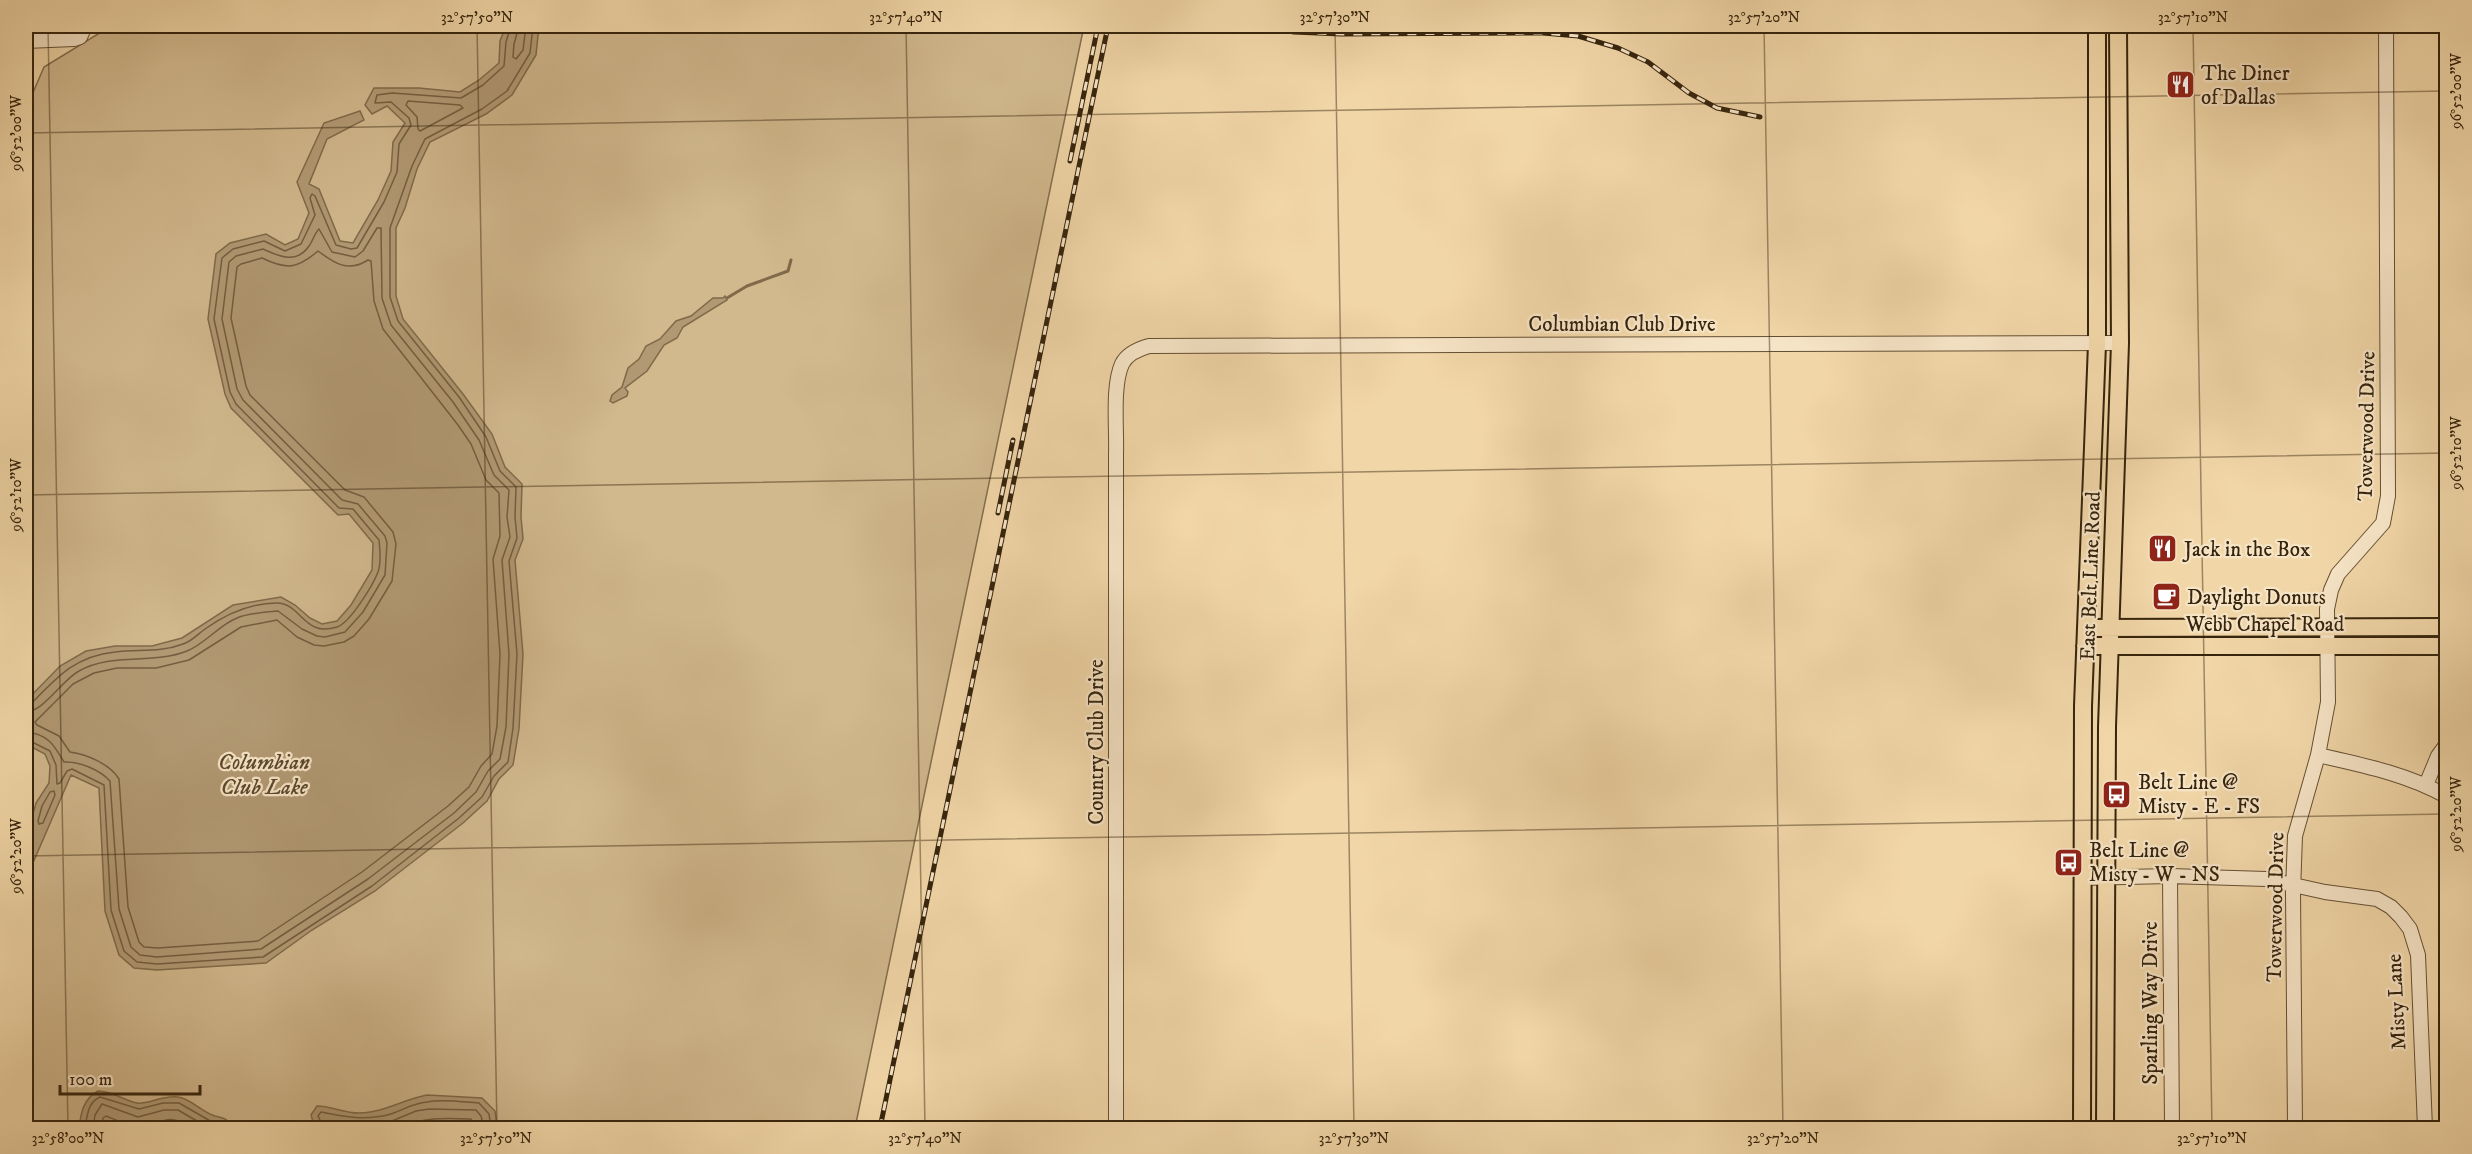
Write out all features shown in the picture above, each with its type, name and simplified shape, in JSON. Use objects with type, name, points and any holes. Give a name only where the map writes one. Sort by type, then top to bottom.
[{"type":"main road","name":"East Belt Line Road","points":[[2082,1128],[2085,646],[2097,344],[2097,26]]},
{"type":"main road","name":"East Belt Line Road","points":[[2105,1128],[2105,878],[2120,343],[2118,26]]},
{"type":"main road","points":[[2098,62],[2118,63]]},
{"type":"main road","name":"Webb Chapel Road","points":[[2086,628],[2446,627]]},
{"type":"main road","points":[[2181,628],[2181,647]]},
{"type":"main road","name":"Webb Chapel Road","points":[[2085,646],[2110,648],[2446,646]]},
{"type":"street","points":[[26,41],[74,39],[80,37],[85,26]]},
{"type":"street","name":"Towerwood Drive","points":[[2295,1128],[2293,884],[2295,836],[2318,755],[2328,702],[2326,627],[2331,590],[2338,574],[2383,523],[2388,496],[2386,26]]},
{"type":"street","name":"Columbian Club Drive","points":[[1128,357],[1138,349],[1149,346],[2120,343]]},
{"type":"street","name":"Country Club Drive","points":[[1116,1128],[1116,454],[1118,389],[1122,365],[1128,357]]},
{"type":"street","points":[[2426,785],[2438,756],[2446,745]]},
{"type":"street","points":[[2318,755],[2381,770],[2426,785],[2446,796]]},
{"type":"street","name":"Misty Lane","points":[[2082,878],[2170,876],[2266,879],[2325,892],[2377,899],[2391,907],[2410,929],[2418,954],[2425,1128]]},
{"type":"street","name":"Sparling Way Drive","points":[[2170,876],[2172,1128]]},
{"type":"shaded area","points":[[111,26],[1084,26],[855,1128],[26,1128],[26,109],[44,67]]},
{"type":"water","name":"Columbian Club Lake","points":[[506,26],[539,26],[536,55],[512,95],[486,114],[430,142],[417,169],[396,228],[396,296],[403,319],[492,434],[505,467],[522,484],[523,539],[515,560],[523,654],[519,729],[513,765],[499,779],[487,801],[463,823],[375,891],[312,930],[266,963],[157,970],[134,968],[119,955],[105,911],[99,788],[71,775],[26,879],[26,838],[36,803],[49,783],[50,766],[45,754],[26,744],[26,701],[60,666],[86,651],[115,646],[152,646],[182,638],[233,605],[281,597],[322,624],[337,621],[351,605],[372,570],[373,543],[349,514],[338,515],[231,408],[225,394],[208,319],[216,254],[230,243],[266,234],[285,245],[298,239],[309,213],[297,182],[324,123],[360,111],[364,120],[327,139],[309,184],[319,189],[340,241],[353,243],[378,200],[391,171],[393,142],[405,123],[387,106],[372,114],[365,105],[374,88],[419,88],[460,92],[499,63],[500,41]]},
{"type":"water","points":[[725,296],[727,300],[683,327],[677,338],[664,345],[647,371],[625,388],[628,392],[627,396],[613,403],[610,401],[612,395],[622,387],[628,368],[639,359],[646,346],[660,339],[676,321],[691,316],[713,298]]},
{"type":"water","points":[[98,1091],[108,1092],[137,1103],[172,1097],[183,1098],[210,1114],[225,1119],[230,1128],[79,1128],[86,1102]]},
{"type":"water","points":[[427,1095],[482,1098],[495,1111],[497,1128],[320,1128],[313,1122],[311,1115],[317,1106],[353,1113],[368,1112]]},
{"type":"waterway","points":[[727,298],[747,286],[788,271],[791,260]]},
{"type":"railway","points":[[1070,161],[1098,26]]},
{"type":"railway","points":[[880,1128],[1108,26]]},
{"type":"railway","points":[[1264,26],[1294,32],[1341,34],[1543,33],[1578,36],[1618,48],[1648,62],[1689,93],[1717,108],[1760,117]]},
{"type":"railway","points":[[998,513],[1013,440]]},
{"type":"place","name":"The Diner of Dallas","points":[[2180,85]]},
{"type":"place","name":"Jack in the Box","points":[[2163,549]]},
{"type":"place","name":"Daylight Donuts","points":[[2166,597]]},
{"type":"place","name":"Belt Line @ Misty - E - FS","points":[[2117,794]]},
{"type":"place","name":"Belt Line @ Misty - W - NS","points":[[2068,862]]}]
